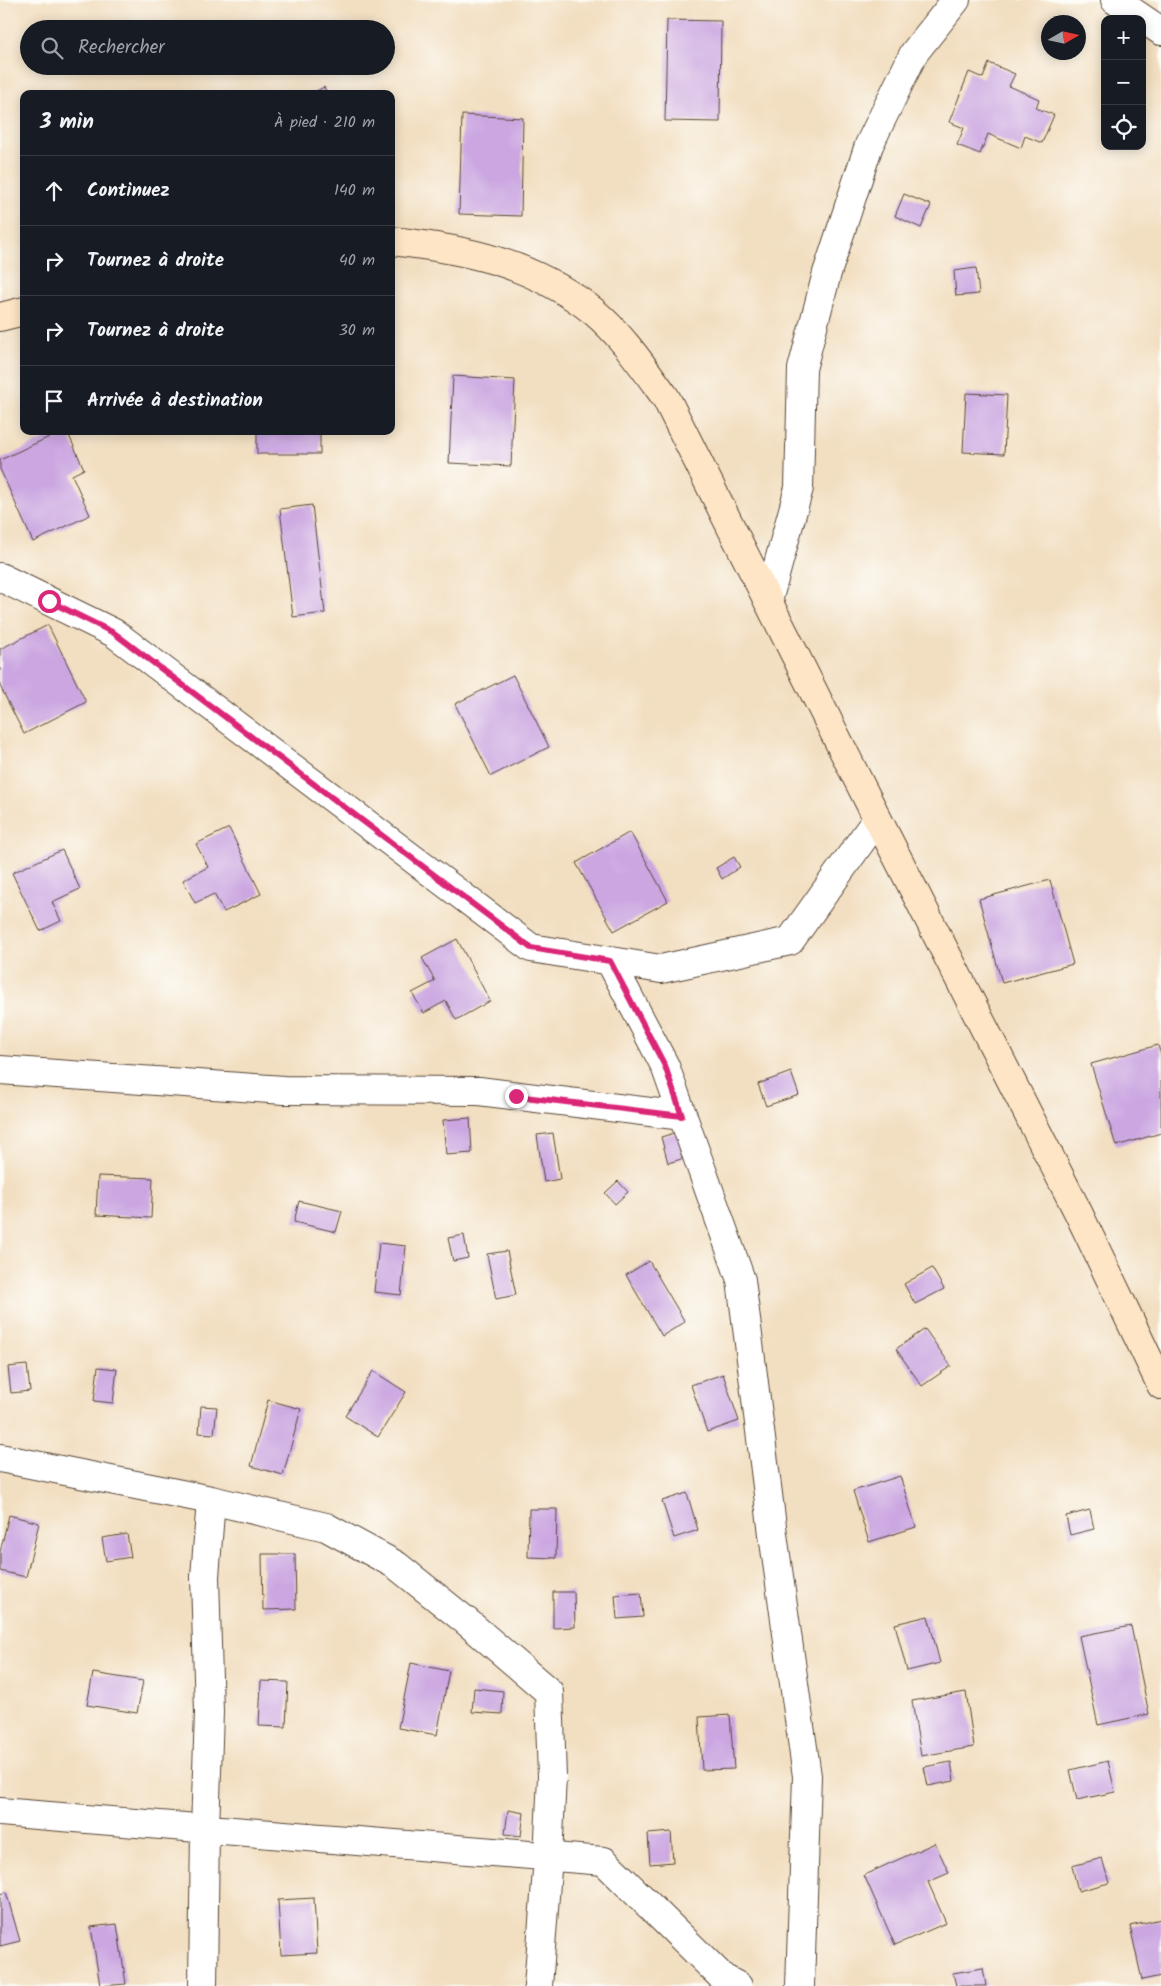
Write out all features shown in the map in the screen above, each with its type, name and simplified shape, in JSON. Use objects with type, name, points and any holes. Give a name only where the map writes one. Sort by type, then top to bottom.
[{"type":"main road","points":[[395,241],[444,247],[481,255],[514,266],[556,286],[594,312],[629,348],[666,398],[1073,1201],[1161,1385]]},
{"type":"main road","points":[[0,317],[20,312]]},
{"type":"street","points":[[768,601],[799,488],[802,369],[827,273],[869,145],[914,52],[956,0]]},
{"type":"street","points":[[1115,0],[1161,31]]},
{"type":"street","points":[[0,577],[114,633],[531,948],[661,969],[790,941],[878,819]]},
{"type":"street","points":[[610,961],[665,1066],[741,1280],[773,1534],[807,1776],[800,1986]]},
{"type":"street","points":[[0,1070],[284,1090],[479,1091],[682,1116]]},
{"type":"street","points":[[0,1458],[211,1500],[326,1527],[396,1565],[466,1621],[549,1692],[552,1777],[538,1986]]},
{"type":"street","points":[[203,1986],[209,1712],[205,1576],[211,1500]]},
{"type":"street","points":[[0,1812],[604,1861],[723,1978],[738,1986]]},
{"type":"building","points":[[667,20],[721,21],[720,122],[665,121]]},
{"type":"building","points":[[989,63],[1015,74],[1009,86],[1039,99],[1036,108],[1054,115],[1042,143],[1025,136],[1021,148],[988,134],[980,154],[957,145],[964,128],[949,122],[969,72],[983,78]]},
{"type":"building","points":[[462,115],[523,118],[521,216],[459,214]]},
{"type":"building","points":[[904,194],[931,205],[921,228],[895,216]]},
{"type":"building","points":[[976,268],[979,294],[956,296],[954,271]]},
{"type":"building","points":[[453,376],[515,380],[511,466],[449,463]]},
{"type":"building","points":[[966,393],[1007,395],[1004,454],[963,452]]},
{"type":"building","points":[[53,435],[69,435],[84,469],[72,475],[90,515],[33,542],[0,469],[0,460]]},
{"type":"building","points":[[257,435],[320,435],[320,454],[257,454]]},
{"type":"building","points":[[312,505],[325,613],[293,617],[280,509]]},
{"type":"building","points":[[48,625],[86,702],[24,734],[0,686],[0,649]]},
{"type":"building","points":[[513,675],[549,747],[491,776],[455,704]]},
{"type":"building","points":[[229,828],[261,894],[224,912],[214,894],[195,903],[183,880],[208,867],[196,844]]},
{"type":"building","points":[[630,832],[668,901],[614,931],[576,863]]},
{"type":"building","points":[[62,850],[80,889],[52,902],[61,921],[40,931],[12,873]]},
{"type":"building","points":[[734,857],[740,867],[722,879],[716,868]]},
{"type":"building","points":[[1050,880],[1073,964],[1002,983],[979,899]]},
{"type":"building","points":[[457,939],[490,1001],[456,1020],[446,1001],[424,1013],[412,993],[435,981],[422,958]]},
{"type":"building","points":[[1158,1045],[1161,1055],[1161,1133],[1116,1146],[1091,1064]]},
{"type":"building","points":[[791,1072],[799,1095],[766,1106],[758,1084]]},
{"type":"building","points":[[470,1118],[472,1153],[446,1155],[443,1120]]},
{"type":"building","points":[[681,1131],[688,1157],[668,1163],[661,1137]]},
{"type":"building","points":[[553,1133],[560,1179],[544,1182],[537,1135]]},
{"type":"building","points":[[98,1176],[153,1178],[151,1218],[96,1215]]},
{"type":"building","points":[[618,1181],[628,1192],[615,1204],[605,1193]]},
{"type":"building","points":[[299,1201],[342,1211],[336,1232],[294,1222]]},
{"type":"building","points":[[464,1235],[468,1258],[453,1261],[448,1238]]},
{"type":"building","points":[[379,1243],[406,1246],[401,1295],[374,1292]]},
{"type":"building","points":[[507,1251],[516,1295],[496,1299],[487,1254]]},
{"type":"building","points":[[649,1261],[685,1322],[662,1336],[626,1275]]},
{"type":"building","points":[[932,1268],[944,1289],[915,1304],[904,1284]]},
{"type":"building","points":[[925,1329],[951,1366],[922,1386],[896,1349]]},
{"type":"building","points":[[27,1365],[30,1391],[11,1393],[8,1367]]},
{"type":"building","points":[[98,1367],[117,1369],[113,1403],[94,1401]]},
{"type":"building","points":[[373,1371],[406,1392],[378,1437],[345,1416]]},
{"type":"building","points":[[723,1374],[739,1421],[707,1432],[691,1385]]},
{"type":"building","points":[[268,1400],[301,1409],[283,1475],[251,1466]]},
{"type":"building","points":[[201,1406],[217,1407],[214,1434],[199,1433]]},
{"type":"building","points":[[900,1476],[916,1527],[869,1542],[853,1491]]},
{"type":"building","points":[[687,1493],[698,1530],[674,1538],[662,1501]]},
{"type":"building","points":[[529,1509],[557,1509],[556,1558],[528,1557]]},
{"type":"building","points":[[1090,1510],[1094,1529],[1070,1535],[1066,1516]]},
{"type":"building","points":[[9,1515],[39,1523],[26,1577],[0,1571],[0,1552]]},
{"type":"building","points":[[127,1534],[131,1557],[106,1561],[102,1538]]},
{"type":"building","points":[[262,1554],[295,1554],[296,1609],[263,1610]]},
{"type":"building","points":[[553,1592],[574,1592],[575,1627],[553,1628]]},
{"type":"building","points":[[641,1593],[643,1617],[617,1619],[615,1595]]},
{"type":"building","points":[[928,1616],[940,1663],[907,1671],[895,1624]]},
{"type":"building","points":[[1131,1626],[1149,1714],[1098,1725],[1079,1636]]},
{"type":"building","points":[[411,1663],[449,1671],[437,1735],[398,1728]]},
{"type":"building","points":[[93,1673],[143,1681],[137,1713],[87,1705]]},
{"type":"building","points":[[261,1681],[288,1682],[286,1727],[259,1726]]},
{"type":"building","points":[[474,1688],[503,1691],[502,1714],[472,1712]]},
{"type":"building","points":[[966,1692],[974,1747],[921,1756],[912,1701]]},
{"type":"building","points":[[730,1715],[734,1769],[702,1770],[699,1717]]},
{"type":"building","points":[[1108,1761],[1115,1792],[1077,1800],[1070,1770]]},
{"type":"building","points":[[951,1762],[954,1781],[928,1786],[924,1767]]},
{"type":"building","points":[[508,1810],[524,1813],[521,1836],[505,1834]]},
{"type":"building","points":[[671,1832],[673,1862],[650,1864],[648,1834]]},
{"type":"building","points":[[935,1843],[949,1873],[928,1882],[946,1923],[895,1945],[864,1875]]},
{"type":"building","points":[[1102,1858],[1109,1883],[1078,1891],[1072,1866]]},
{"type":"building","points":[[6,1892],[20,1941],[0,1946],[0,1894]]},
{"type":"building","points":[[314,1898],[317,1953],[281,1955],[278,1900]]},
{"type":"building","points":[[1161,1919],[1161,1976],[1142,1980],[1130,1926]]},
{"type":"building","points":[[117,1924],[126,1984],[100,1986],[91,1927]]},
{"type":"building","points":[[983,1968],[986,1986],[956,1986],[953,1973]]},
{"type":"route","points":[[49,601],[114,633],[531,948],[610,961],[665,1066],[682,1116],[516,1096]]}]
